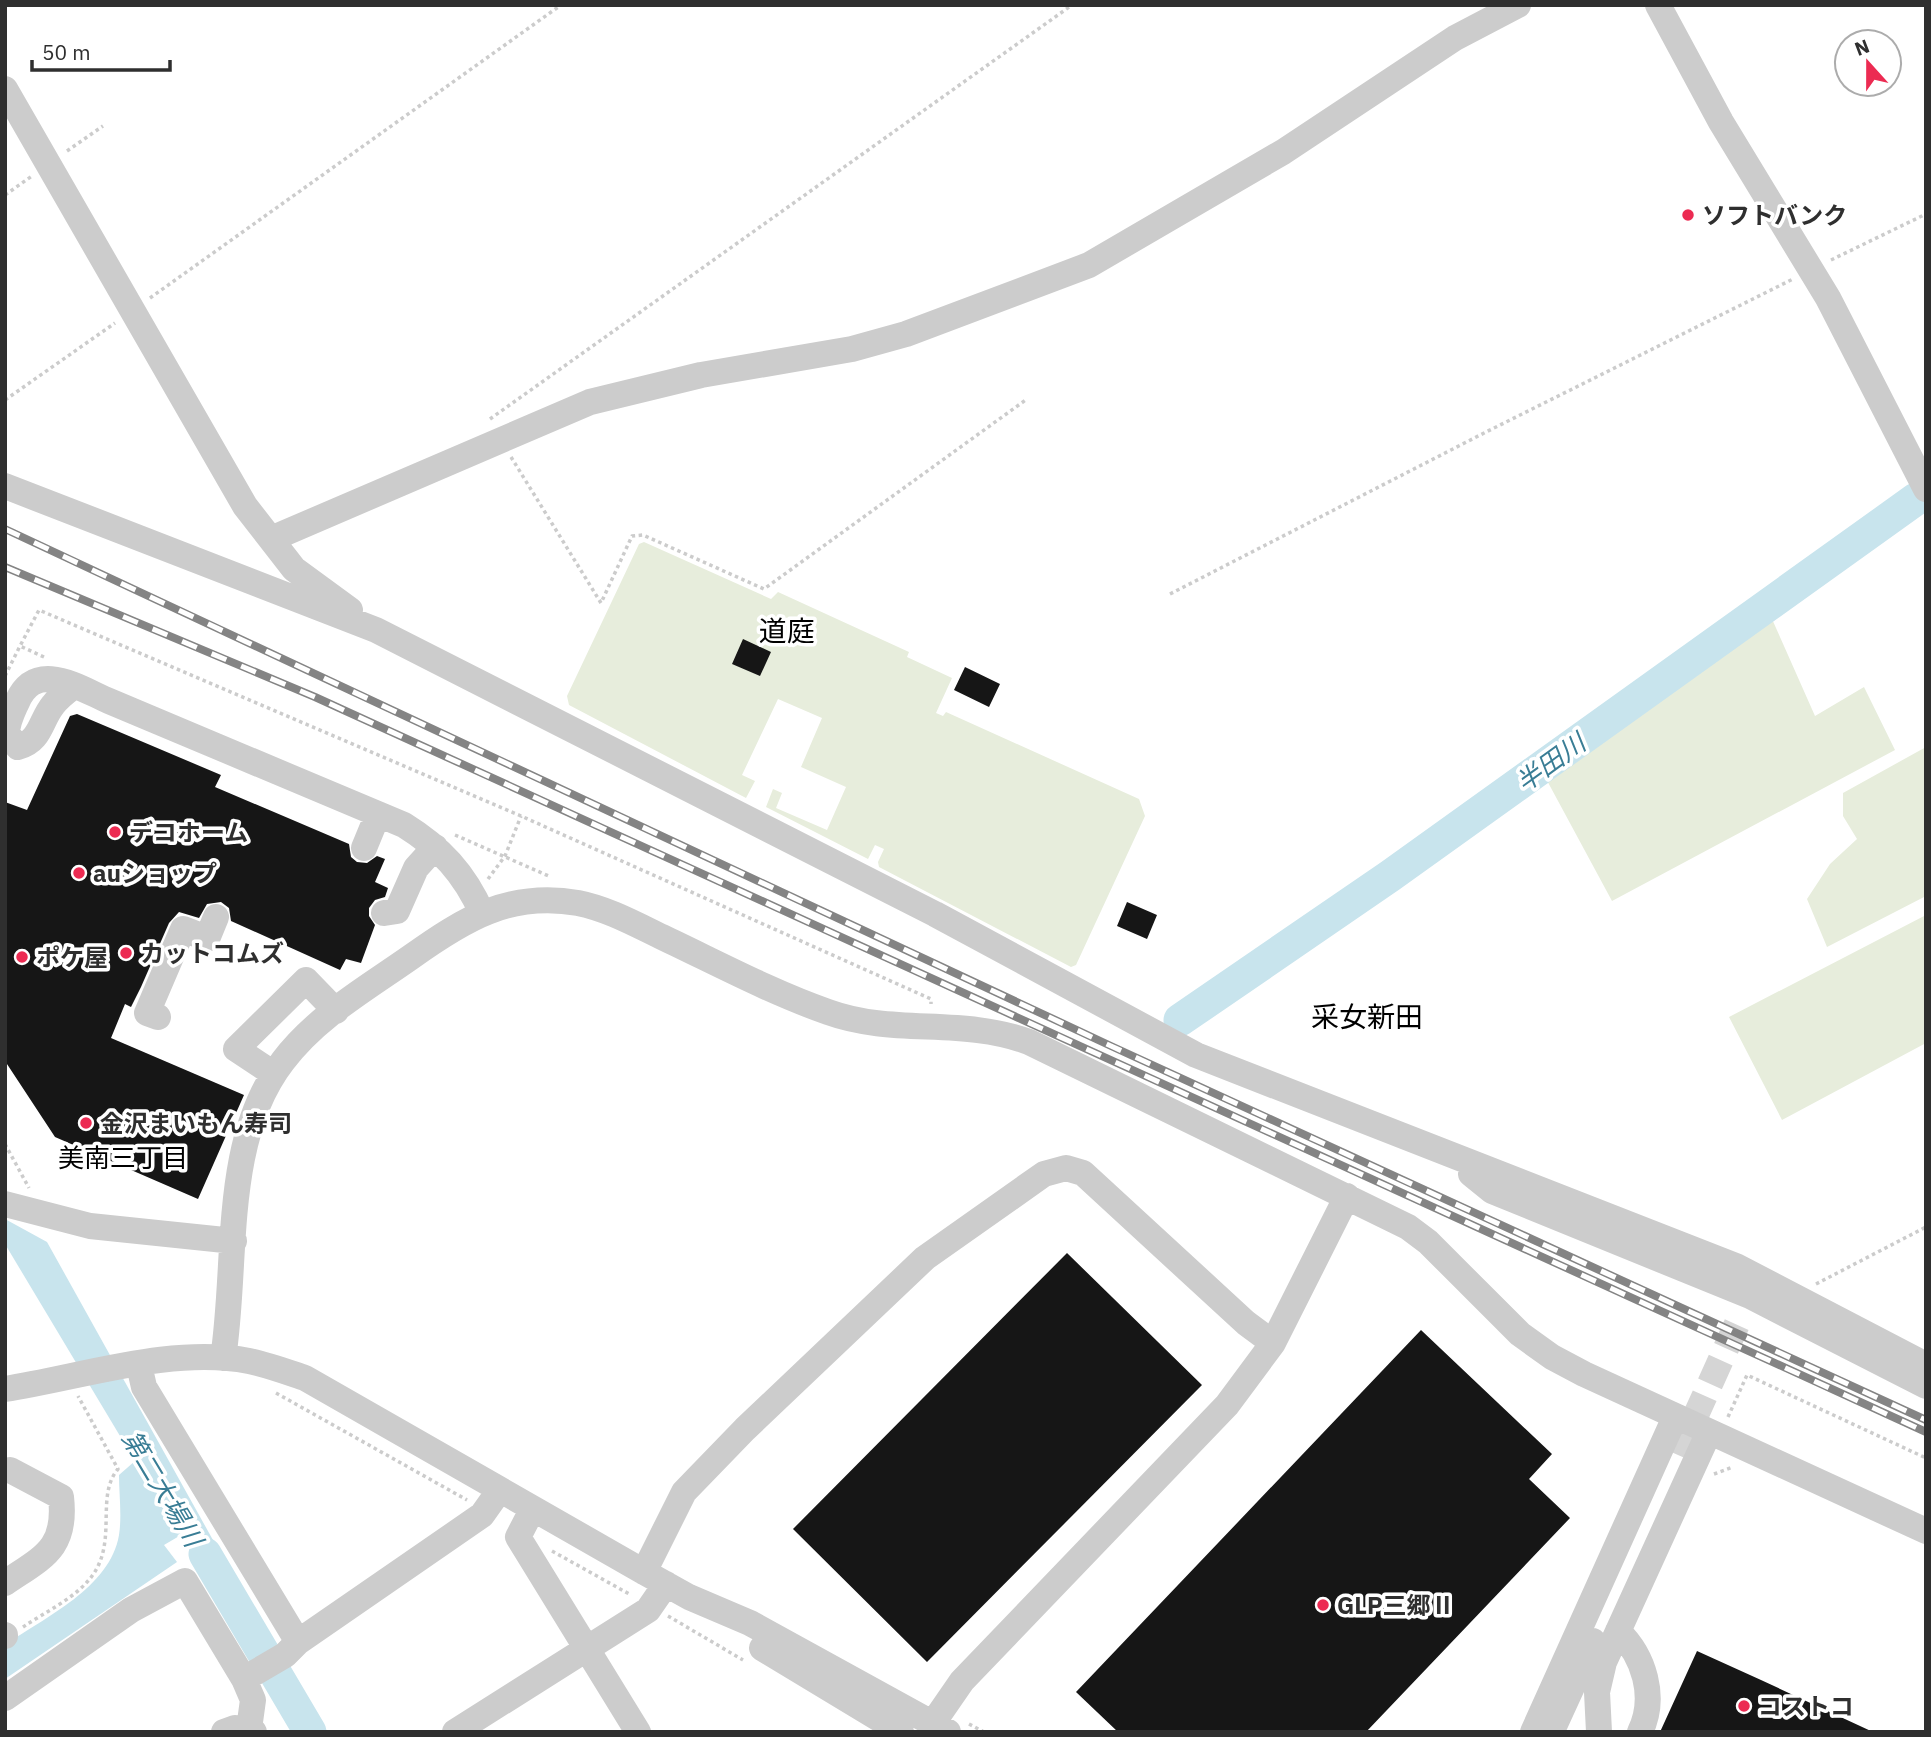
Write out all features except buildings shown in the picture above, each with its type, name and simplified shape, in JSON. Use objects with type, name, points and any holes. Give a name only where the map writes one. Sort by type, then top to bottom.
[{"type":"street","points":[[271,539],[495,429],[617,394],[701,374],[852,349],[906,334],[1089,265],[1294,145],[1455,38],[1518,5]]},
{"type":"street","points":[[1658,5],[1721,122],[1811,271],[1926,489]]},
{"type":"street","points":[[5,89],[245,506],[294,569],[376,630]]},
{"type":"street","points":[[5,486],[376,630],[934,914],[1196,1055],[1736,1266],[1926,1365]]},
{"type":"street","points":[[74,686],[445,841],[482,913]]},
{"type":"street","points":[[364,848],[378,814]]},
{"type":"street","points":[[384,913],[397,911],[416,868],[445,841]]},
{"type":"street","points":[[223,1358],[246,1137],[274,1074],[293,1049],[336,1011],[436,939],[482,913],[529,900],[588,905],[831,1013],[892,1024],[1002,1032],[1030,1042],[1393,1218],[1428,1242],[1501,1317],[1552,1357],[1675,1417],[1926,1531]]},
{"type":"street","points":[[158,1017],[147,1013],[183,929],[206,930]]},
{"type":"street","points":[[274,1074],[236,1049],[262,1013],[306,980],[336,1011]]},
{"type":"street","points":[[1445,1153],[1492,1191],[1926,1386]]},
{"type":"street","points":[[455,1732],[648,1611],[666,1585],[684,1492],[925,1258],[1044,1174],[1066,1168],[1083,1173],[1246,1323],[1273,1343]]},
{"type":"street","points":[[666,1585],[750,1623],[941,1728],[962,1681],[1227,1405],[1273,1343],[1347,1196]]},
{"type":"street","points":[[5,1204],[90,1226],[234,1241]]},
{"type":"street","points":[[5,1389],[179,1358],[223,1358],[272,1366],[305,1378],[666,1585],[805,1676],[901,1732]]},
{"type":"street","points":[[133,1366],[291,1648]]},
{"type":"street","points":[[1533,1732],[1675,1417]]},
{"type":"street","points":[[1599,1732],[1597,1692],[1604,1662],[1714,1434]]},
{"type":"street","points":[[1550,1732],[1678,1455]]},
{"type":"street","points":[[5,1583],[44,1556],[58,1541],[64,1523],[61,1497],[7,1466]]},
{"type":"street","points":[[252,1675],[482,1515],[499,1491]]},
{"type":"street","points":[[532,1510],[519,1537],[638,1732]]},
{"type":"street","points":[[5,1698],[131,1610],[185,1581],[252,1675],[253,1700],[242,1731]]},
{"type":"street","points":[[1618,1631],[1634,1647],[1644,1671],[1647,1701],[1640,1732]]},
{"type":"path","points":[[148,299],[561,5]]},
{"type":"path","points":[[1027,399],[764,589],[643,535],[632,536],[601,603],[495,429],[1072,5]]},
{"type":"path","points":[[1170,594],[1486,432],[1926,214]]},
{"type":"path","points":[[5,400],[115,322]]},
{"type":"path","points":[[5,676],[39,610],[931,999],[931,1012]]},
{"type":"path","points":[[20,646],[45,657]]},
{"type":"path","points":[[485,883],[505,856],[520,818]]},
{"type":"path","points":[[445,841],[505,856],[555,879]]},
{"type":"path","points":[[5,1144],[44,1216]]},
{"type":"path","points":[[1807,1302],[1815,1285],[1926,1227]]},
{"type":"path","points":[[1714,1434],[1747,1375],[1926,1458]]},
{"type":"path","points":[[1705,1477],[1736,1466]]},
{"type":"green space","points":[[644,542],[771,599],[778,592],[909,652],[907,657],[952,678],[936,713],[943,716],[946,712],[1139,799],[1145,816],[1076,965],[1071,967],[879,867],[878,862],[884,849],[875,845],[868,859],[766,807],[773,789],[782,793],[776,808],[827,830],[846,787],[801,767],[822,718],[778,699],[742,775],[755,781],[746,798],[569,705],[567,696],[639,544]]},
{"type":"green space","points":[[1772,619],[1815,716],[1864,687],[1895,750],[1612,901],[1544,775]]},
{"type":"green space","points":[[1926,747],[1926,896],[1827,947],[1807,899],[1830,864],[1857,839],[1843,816],[1843,793]]},
{"type":"green space","points":[[1926,915],[1926,1043],[1782,1120],[1729,1017]]},
{"type":"water","points":[[5,1219],[47,1242],[238,1585],[221,1596],[181,1535],[164,1545],[177,1562],[5,1679],[5,1645],[74,1599],[103,1571],[113,1554],[119,1535],[119,1475],[135,1461],[5,1244]]},
{"type":"waterway","name":"半田川","points":[[1180,1020],[1390,876],[1916,499]]},
{"type":"waterway","name":"第二大場川","points":[[205,1554],[310,1732]]},
{"type":"tunnel","points":[[1678,1455],[1741,1315]]},
{"type":"railway","points":[[5,529],[1111,1046],[1926,1420]]},
{"type":"railway","points":[[5,567],[315,697],[1926,1432]]},
{"type":"place","name":"ソフトバンク","points":[[1688,215]]},
{"type":"place","name":"デコホーム","points":[[115,832]]},
{"type":"place","name":"auショップ","points":[[79,873]]},
{"type":"place","name":"カットコムズ","points":[[126,953]]},
{"type":"place","name":"ポケ屋","points":[[22,957]]},
{"type":"place","name":"金沢まいもん寿司","points":[[86,1123]]},
{"type":"place","name":"GLP三郷Ⅱ","points":[[1323,1605]]},
{"type":"place","name":"コストコ","points":[[1744,1706]]},
{"type":"district","name":"道庭","points":[[787,630]]},
{"type":"district","name":"采女新田","points":[[1367,1016]]},
{"type":"district","name":"美南三丁目","points":[[123,1157]]}]
